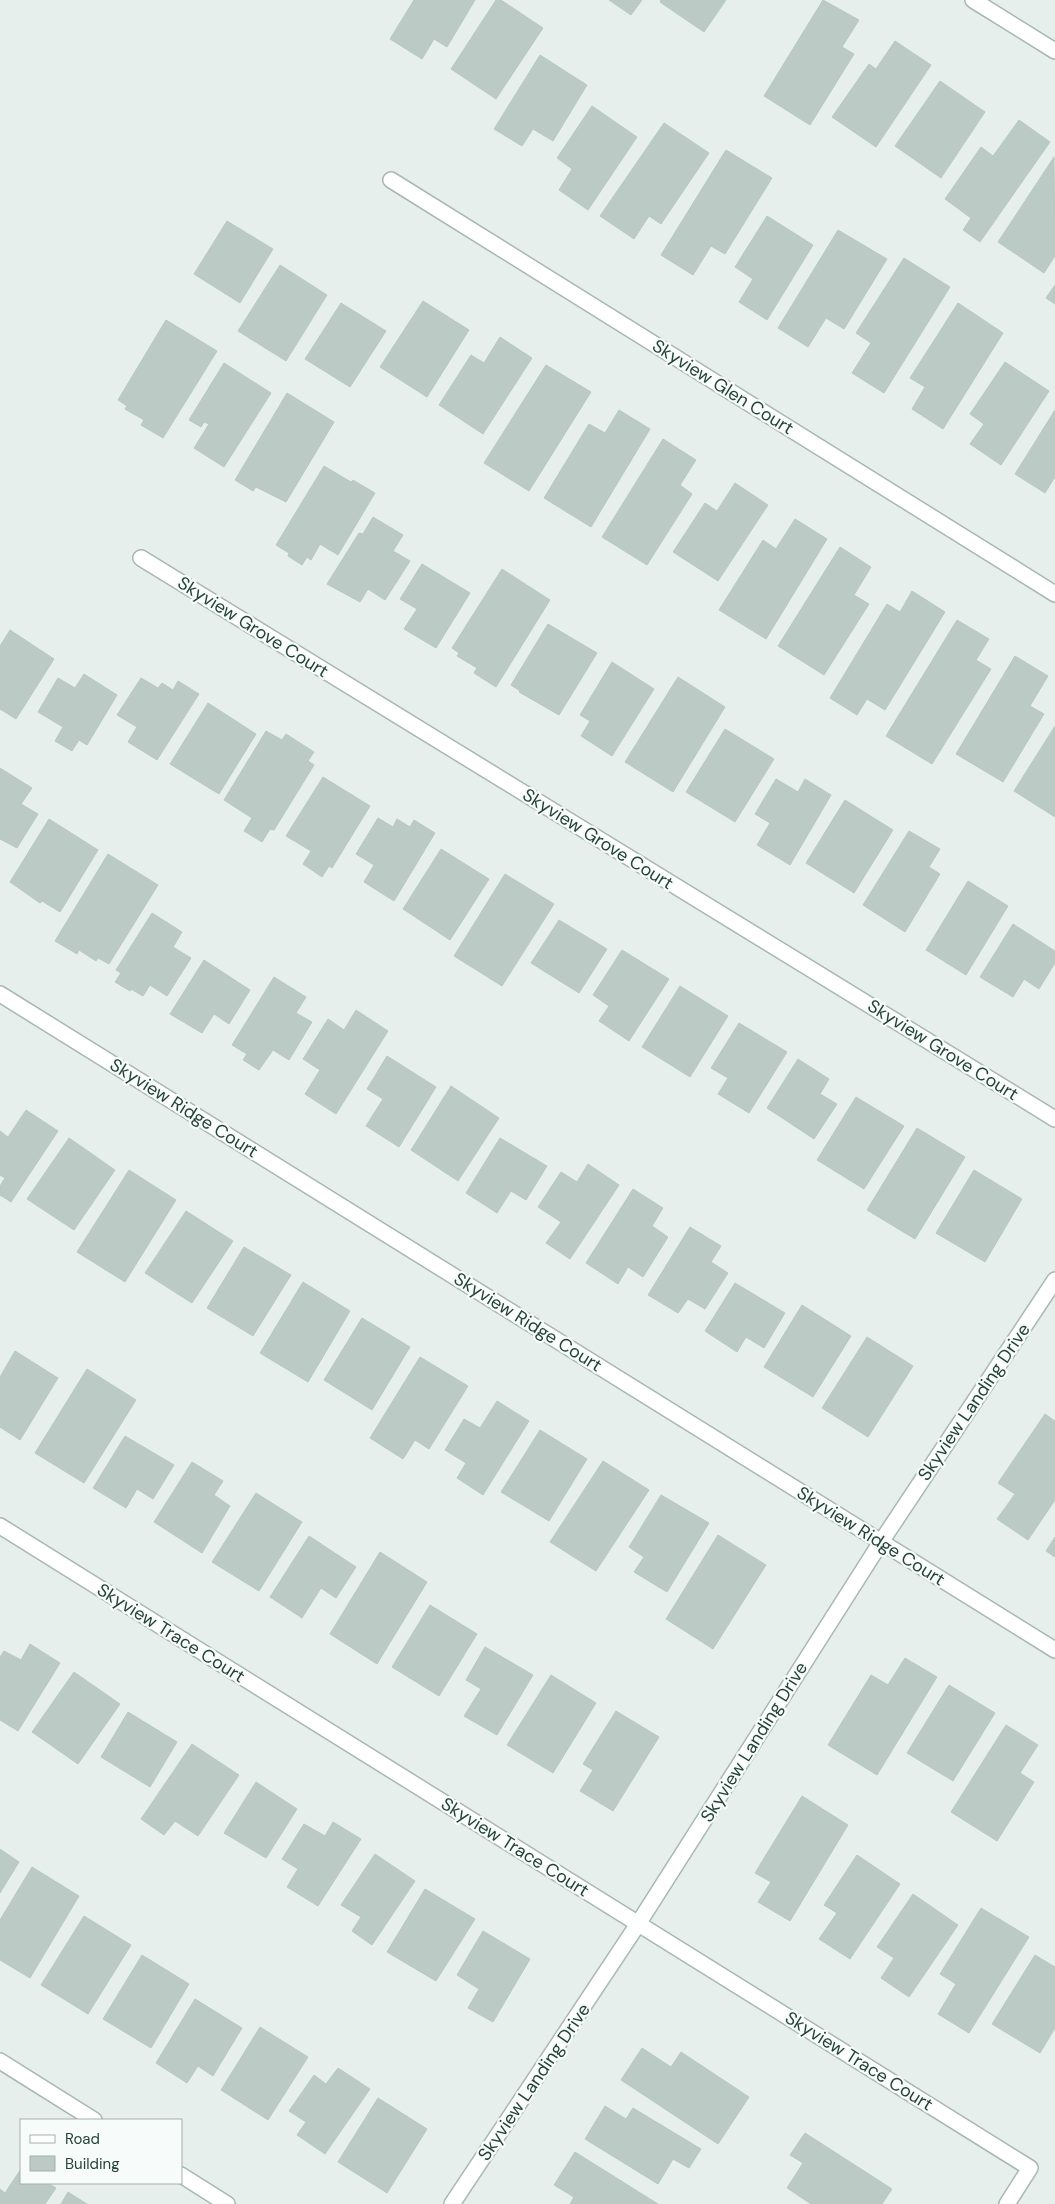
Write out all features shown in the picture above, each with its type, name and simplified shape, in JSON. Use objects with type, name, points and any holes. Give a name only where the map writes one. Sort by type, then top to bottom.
[{"type":"street","points":[[973,0],[1055,51]]},
{"type":"street","name":"Skyview Glen Court","points":[[391,180],[1055,594]]},
{"type":"street","name":"Skyview Grove Court","points":[[141,558],[1055,1119]]},
{"type":"street","name":"Skyview Ridge Court","points":[[0,994],[1055,1650]]},
{"type":"street","name":"Skyview Landing Drive","points":[[452,2204],[638,1924],[881,1542],[1055,1280]]},
{"type":"street","name":"Skyview Trace Court","points":[[0,1526],[1030,2168],[1008,2204]]},
{"type":"street","points":[[0,2061],[92,2119]]},
{"type":"street","points":[[182,2176],[227,2204]]},
{"type":"building","points":[[414,0],[475,0],[447,47],[434,39],[422,59],[390,39]]},
{"type":"building","points":[[496,0],[501,0],[543,28],[496,99],[451,69]]},
{"type":"building","points":[[609,0],[642,0],[631,15]]},
{"type":"building","points":[[661,0],[726,0],[704,32],[660,2]]},
{"type":"building","points":[[823,0],[859,20],[842,47],[854,54],[810,125],[764,96]]},
{"type":"building","points":[[895,41],[931,65],[876,147],[832,117],[869,64],[876,69]]},
{"type":"building","points":[[540,55],[587,85],[553,141],[533,129],[522,146],[494,129]]},
{"type":"building","points":[[940,81],[985,112],[941,178],[895,146]]},
{"type":"building","points":[[592,106],[637,137],[588,210],[559,190],[572,169],[557,158]]},
{"type":"building","points":[[1019,120],[1050,142],[980,242],[963,230],[971,218],[945,199],[981,147],[993,156]]},
{"type":"building","points":[[664,123],[709,153],[661,224],[649,216],[634,239],[600,216]]},
{"type":"building","points":[[726,150],[772,178],[725,254],[711,246],[693,275],[661,255]]},
{"type":"building","points":[[1054,157],[1055,256],[1044,273],[998,242]]},
{"type":"building","points":[[767,216],[813,245],[767,320],[739,302],[753,279],[735,267]]},
{"type":"building","points":[[227,221],[273,249],[240,303],[194,274]]},
{"type":"building","points":[[838,230],[887,259],[844,329],[826,318],[808,347],[778,328]]},
{"type":"building","points":[[904,258],[950,287],[884,393],[852,373],[871,343],[856,333]]},
{"type":"building","points":[[280,265],[327,295],[286,361],[238,331]]},
{"type":"building","points":[[1055,285],[1055,304],[1046,298]]},
{"type":"building","points":[[423,301],[469,330],[427,397],[380,367]]},
{"type":"building","points":[[341,303],[386,331],[350,387],[305,359]]},
{"type":"building","points":[[958,303],[1003,333],[943,429],[912,409],[925,387],[910,378]]},
{"type":"building","points":[[166,320],[217,351],[163,438],[141,425],[144,420],[125,409],[127,406],[118,400]]},
{"type":"building","points":[[500,337],[532,358],[483,434],[439,405],[471,355],[484,363]]},
{"type":"building","points":[[1005,362],[1049,391],[1001,465],[970,444],[984,424],[970,414]]},
{"type":"building","points":[[224,363],[271,393],[224,467],[194,448],[209,424],[204,422],[201,427],[189,420]]},
{"type":"building","points":[[546,365],[591,392],[529,491],[484,463]]},
{"type":"building","points":[[287,393],[334,422],[286,502],[256,487],[253,491],[235,480]]},
{"type":"building","points":[[619,410],[650,429],[591,527],[544,498],[589,424],[605,433]]},
{"type":"building","points":[[1055,410],[1055,477],[1045,493],[1015,474]]},
{"type":"building","points":[[663,439],[696,460],[680,485],[692,494],[647,565],[602,537]]},
{"type":"building","points":[[324,466],[351,482],[353,480],[375,493],[338,555],[320,544],[311,560],[307,557],[302,565],[288,556],[289,553],[276,545]]},
{"type":"building","points":[[735,483],[768,505],[718,581],[673,552],[705,503],[717,511]]},
{"type":"building","points":[[373,517],[403,535],[393,551],[410,561],[385,600],[368,589],[360,602],[327,584],[359,533],[363,534]]},
{"type":"building","points":[[795,519],[827,539],[766,639],[719,610],[763,540],[776,549]]},
{"type":"building","points":[[840,547],[871,567],[854,595],[869,604],[824,675],[778,646]]},
{"type":"building","points":[[422,564],[470,593],[436,648],[404,629],[417,609],[400,599]]},
{"type":"building","points":[[502,569],[550,600],[496,687],[474,673],[477,668],[457,656],[459,653],[452,648]]},
{"type":"building","points":[[912,591],[945,612],[885,710],[867,699],[857,715],[830,698],[887,604],[900,612]]},
{"type":"building","points":[[957,620],[989,639],[976,660],[991,669],[932,764],[886,736]]},
{"type":"building","points":[[548,624],[597,653],[559,715],[519,692],[511,685]]},
{"type":"building","points":[[10,630],[54,659],[16,719],[0,709],[0,646]]},
{"type":"building","points":[[1015,656],[1048,676],[1030,706],[1044,714],[1003,782],[956,754]]},
{"type":"building","points":[[612,662],[654,689],[612,756],[581,736],[590,721],[580,715]]},
{"type":"building","points":[[84,674],[117,695],[87,745],[79,740],[72,751],[55,741],[63,727],[38,712],[58,678],[75,688]]},
{"type":"building","points":[[678,677],[725,707],[673,792],[625,762]]},
{"type":"building","points":[[141,678],[158,688],[162,683],[173,690],[178,681],[199,694],[157,760],[128,742],[137,727],[117,715]]},
{"type":"building","points":[[208,703],[256,734],[219,794],[170,764]]},
{"type":"building","points":[[1055,726],[1055,817],[1014,791]]},
{"type":"building","points":[[725,729],[774,759],[735,822],[686,792]]},
{"type":"building","points":[[266,731],[282,740],[286,734],[314,752],[308,761],[314,765],[274,830],[270,829],[262,842],[244,831],[252,818],[224,800]]},
{"type":"building","points":[[0,768],[32,788],[21,804],[38,814],[17,848],[0,839]]},
{"type":"building","points":[[323,777],[370,806],[332,868],[329,866],[322,877],[303,864],[311,851],[286,836]]},
{"type":"building","points":[[776,779],[798,792],[805,779],[831,795],[790,865],[757,845],[770,823],[755,814]]},
{"type":"building","points":[[845,800],[893,830],[854,893],[806,863]]},
{"type":"building","points":[[378,818],[393,827],[397,819],[410,827],[414,820],[435,833],[394,901],[364,882],[374,865],[356,854]]},
{"type":"building","points":[[49,819],[98,850],[60,912],[42,901],[40,903],[10,882]]},
{"type":"building","points":[[909,831],[940,849],[929,867],[940,874],[905,932],[863,905]]},
{"type":"building","points":[[441,849],[489,879],[450,940],[403,909]]},
{"type":"building","points":[[108,854],[158,885],[109,964],[98,958],[96,961],[79,950],[77,954],[55,941]]},
{"type":"building","points":[[505,874],[554,904],[502,986],[454,956]]},
{"type":"building","points":[[968,881],[1008,906],[966,975],[926,950]]},
{"type":"building","points":[[152,913],[182,932],[173,947],[191,958],[167,996],[150,985],[143,996],[115,982],[121,973],[116,970]]},
{"type":"building","points":[[559,920],[607,949],[579,993],[531,963]]},
{"type":"building","points":[[1013,924],[1055,951],[1055,963],[1039,989],[1024,979],[1013,997],[980,977]]},
{"type":"building","points":[[622,950],[669,979],[629,1041],[599,1021],[609,1006],[593,995]]},
{"type":"building","points":[[204,960],[250,990],[229,1024],[214,1014],[202,1033],[170,1014]]},
{"type":"building","points":[[274,977],[306,997],[296,1013],[312,1022],[289,1060],[273,1050],[259,1070],[243,1060],[247,1054],[232,1045]]},
{"type":"building","points":[[680,986],[728,1016],[690,1077],[642,1047]]},
{"type":"building","points":[[356,1010],[388,1031],[336,1114],[305,1094],[320,1070],[303,1059],[328,1019],[344,1030]]},
{"type":"building","points":[[739,1023],[787,1052],[749,1113],[718,1094],[728,1078],[711,1068]]},
{"type":"building","points":[[387,1056],[436,1087],[399,1147],[366,1126],[383,1099],[367,1089]]},
{"type":"building","points":[[798,1059],[829,1079],[820,1094],[837,1104],[814,1139],[767,1108]]},
{"type":"building","points":[[451,1086],[499,1118],[458,1181],[411,1150]]},
{"type":"building","points":[[856,1097],[904,1126],[864,1189],[817,1160]]},
{"type":"building","points":[[26,1110],[58,1131],[11,1202],[0,1195],[0,1186],[5,1178],[0,1175],[0,1131],[8,1137]]},
{"type":"building","points":[[917,1128],[965,1157],[915,1239],[867,1210]]},
{"type":"building","points":[[69,1138],[115,1170],[74,1230],[27,1199]]},
{"type":"building","points":[[500,1138],[547,1166],[526,1200],[511,1191],[497,1213],[466,1193]]},
{"type":"building","points":[[588,1164],[619,1185],[570,1259],[546,1243],[561,1222],[538,1207],[561,1172],[577,1182]]},
{"type":"building","points":[[129,1170],[176,1200],[125,1282],[77,1252]]},
{"type":"building","points":[[974,1170],[1022,1199],[985,1262],[936,1233]]},
{"type":"building","points":[[633,1189],[663,1208],[652,1226],[668,1237],[643,1277],[628,1267],[618,1284],[586,1263]]},
{"type":"building","points":[[186,1211],[233,1241],[192,1303],[145,1273]]},
{"type":"building","points":[[690,1227],[721,1246],[711,1262],[728,1273],[705,1309],[688,1299],[678,1313],[648,1295]]},
{"type":"building","points":[[244,1247],[291,1275],[253,1336],[207,1308]]},
{"type":"building","points":[[303,1282],[350,1311],[308,1382],[260,1353]]},
{"type":"building","points":[[735,1283],[785,1313],[764,1348],[746,1337],[737,1352],[705,1331]]},
{"type":"building","points":[[802,1305],[851,1336],[813,1397],[764,1367]]},
{"type":"building","points":[[362,1318],[410,1347],[372,1410],[324,1380]]},
{"type":"building","points":[[867,1337],[913,1366],[868,1437],[822,1408]]},
{"type":"building","points":[[15,1351],[58,1378],[20,1440],[0,1427],[0,1377]]},
{"type":"building","points":[[420,1357],[468,1386],[429,1449],[415,1440],[403,1459],[370,1438]]},
{"type":"building","points":[[87,1369],[136,1400],[84,1483],[35,1453]]},
{"type":"building","points":[[497,1401],[529,1421],[483,1495],[457,1478],[466,1463],[445,1450],[464,1419],[480,1428]]},
{"type":"building","points":[[1045,1414],[1055,1421],[1055,1500],[1028,1540],[997,1519],[1015,1494],[998,1483]]},
{"type":"building","points":[[540,1430],[587,1459],[549,1521],[501,1492]]},
{"type":"building","points":[[125,1436],[174,1465],[153,1499],[137,1489],[126,1508],[93,1488]]},
{"type":"building","points":[[603,1461],[649,1490],[596,1571],[550,1542]]},
{"type":"building","points":[[192,1462],[223,1481],[214,1495],[230,1506],[202,1553],[154,1522]]},
{"type":"building","points":[[256,1493],[302,1522],[259,1591],[212,1562]]},
{"type":"building","points":[[661,1495],[709,1523],[667,1592],[634,1572],[644,1557],[629,1547]]},
{"type":"building","points":[[718,1535],[766,1565],[713,1649],[666,1619]]},
{"type":"building","points":[[309,1536],[356,1567],[336,1598],[321,1588],[302,1618],[270,1597]]},
{"type":"building","points":[[1055,1537],[1055,1557],[1046,1551]]},
{"type":"building","points":[[380,1552],[427,1582],[377,1664],[330,1634]]},
{"type":"building","points":[[430,1605],[477,1634],[439,1696],[392,1667]]},
{"type":"building","points":[[30,1644],[60,1663],[18,1731],[0,1720],[0,1657],[4,1651],[21,1660]]},
{"type":"building","points":[[485,1647],[533,1675],[497,1735],[464,1716],[481,1689],[466,1680]]},
{"type":"building","points":[[905,1658],[937,1677],[877,1775],[828,1745],[871,1675],[888,1685]]},
{"type":"building","points":[[74,1672],[120,1704],[78,1764],[32,1732]]},
{"type":"building","points":[[551,1675],[596,1703],[553,1773],[507,1745]]},
{"type":"building","points":[[949,1685],[995,1713],[953,1781],[907,1753]]},
{"type":"building","points":[[616,1711],[659,1737],[613,1811],[580,1791],[593,1770],[583,1764]]},
{"type":"building","points":[[128,1712],[177,1742],[150,1787],[101,1757]]},
{"type":"building","points":[[1006,1725],[1038,1745],[1020,1773],[1034,1782],[997,1841],[951,1812]]},
{"type":"building","points":[[192,1744],[239,1775],[198,1836],[175,1821],[164,1835],[141,1819]]},
{"type":"building","points":[[256,1782],[297,1809],[266,1858],[224,1833]]},
{"type":"building","points":[[802,1796],[848,1825],[790,1921],[758,1902],[771,1882],[755,1873]]},
{"type":"building","points":[[333,1822],[361,1839],[318,1906],[287,1887],[298,1869],[282,1859],[304,1824],[325,1836]]},
{"type":"building","points":[[0,1849],[19,1862],[0,1893]]},
{"type":"building","points":[[375,1854],[415,1881],[372,1945],[352,1931],[361,1917],[341,1905]]},
{"type":"building","points":[[857,1855],[900,1884],[850,1959],[819,1939],[837,1913],[824,1905]]},
{"type":"building","points":[[32,1867],[79,1896],[30,1978],[0,1960],[0,1920]]},
{"type":"building","points":[[425,1889],[475,1919],[436,1981],[387,1952]]},
{"type":"building","points":[[913,1894],[958,1925],[909,1997],[881,1978],[894,1958],[877,1947]]},
{"type":"building","points":[[981,1908],[1029,1937],[969,2033],[938,2014],[956,1984],[940,1974]]},
{"type":"building","points":[[84,1916],[131,1945],[88,2014],[41,1985]]},
{"type":"building","points":[[483,1931],[530,1959],[493,2022],[468,2008],[479,1989],[457,1975]]},
{"type":"building","points":[[142,1955],[189,1984],[151,2048],[103,2019]]},
{"type":"building","points":[[1035,1955],[1055,1967],[1055,2028],[1040,2053],[992,2024]]},
{"type":"building","points":[[195,1999],[242,2028],[213,2076],[198,2066],[187,2083],[156,2063]]},
{"type":"building","points":[[260,2027],[308,2057],[268,2120],[221,2090]]},
{"type":"building","points":[[642,2048],[671,2067],[681,2052],[749,2097],[718,2144],[621,2080]]},
{"type":"building","points":[[338,2068],[370,2089],[325,2154],[297,2135],[306,2122],[289,2111],[314,2075],[326,2084]]},
{"type":"building","points":[[378,2098],[427,2129],[387,2193],[338,2162]]},
{"type":"building","points":[[605,2106],[626,2119],[633,2108],[701,2149],[689,2168],[673,2159],[658,2184],[585,2139]]},
{"type":"building","points":[[805,2133],[892,2189],[882,2204],[811,2204],[787,2188],[803,2163],[790,2155]]},
{"type":"building","points":[[575,2152],[658,2204],[570,2204],[574,2197],[554,2185]]},
{"type":"building","points":[[20,2170],[20,2184],[50,2184],[56,2188],[45,2204],[0,2204],[0,2189],[5,2193]]},
{"type":"building","points":[[68,2192],[87,2204],[61,2204]]}]
